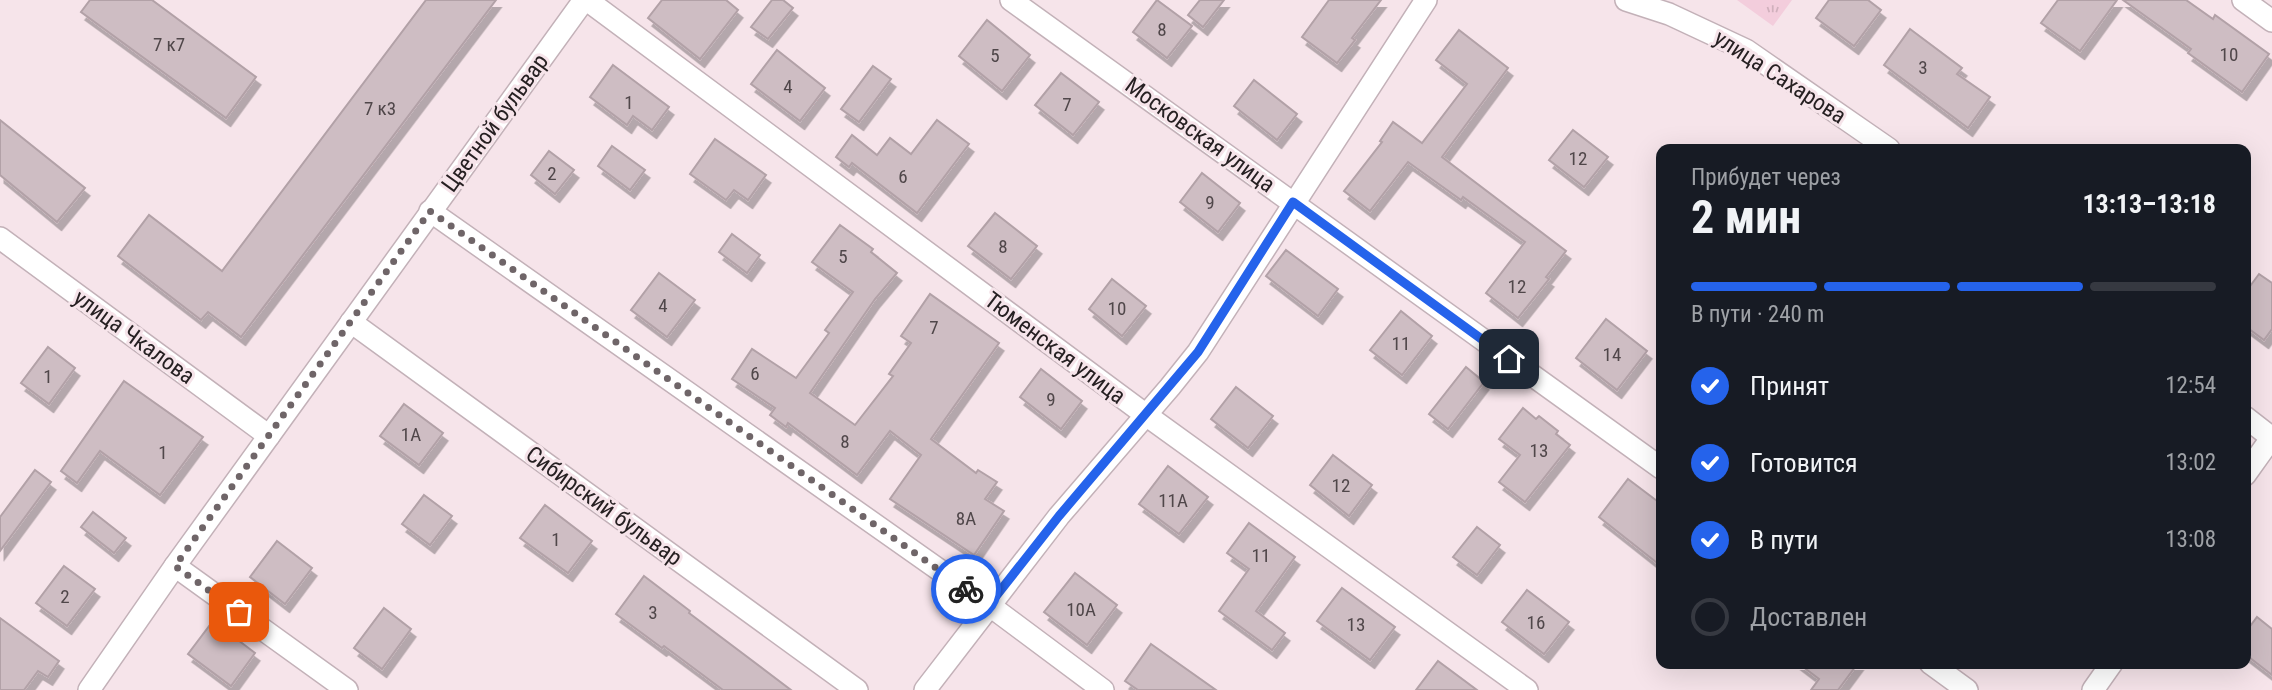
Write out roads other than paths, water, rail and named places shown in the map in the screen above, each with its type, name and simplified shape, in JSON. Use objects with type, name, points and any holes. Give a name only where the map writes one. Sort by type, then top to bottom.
[{"type":"street","name":"Цветной бульвар","points":[[89,690],[430,211],[585,0]]},
{"type":"street","name":"Тюменская улица","points":[[585,0],[1146,415],[1527,690]]},
{"type":"street","name":"Московская улица","points":[[1011,0],[1656,464]]},
{"type":"street","points":[[925,690],[1059,516],[1198,352],[1426,0]]},
{"type":"street","name":"улица Сахарова","points":[[1626,0],[1669,14],[1746,50],[1882,144]]},
{"type":"street","points":[[2243,0],[2272,21]]},
{"type":"street","points":[[430,211],[989,605],[1103,690]]},
{"type":"street","name":"улица Чкалова","points":[[4,250],[269,436]]},
{"type":"street","name":"Сибирский бульвар","points":[[351,322],[857,690]]},
{"type":"street","points":[[2251,421],[2272,437],[2251,467]]},
{"type":"street","points":[[175,566],[347,690]]},
{"type":"street","points":[[1938,669],[1967,690]]},
{"type":"street","points":[[2093,690],[2108,669]]}]
